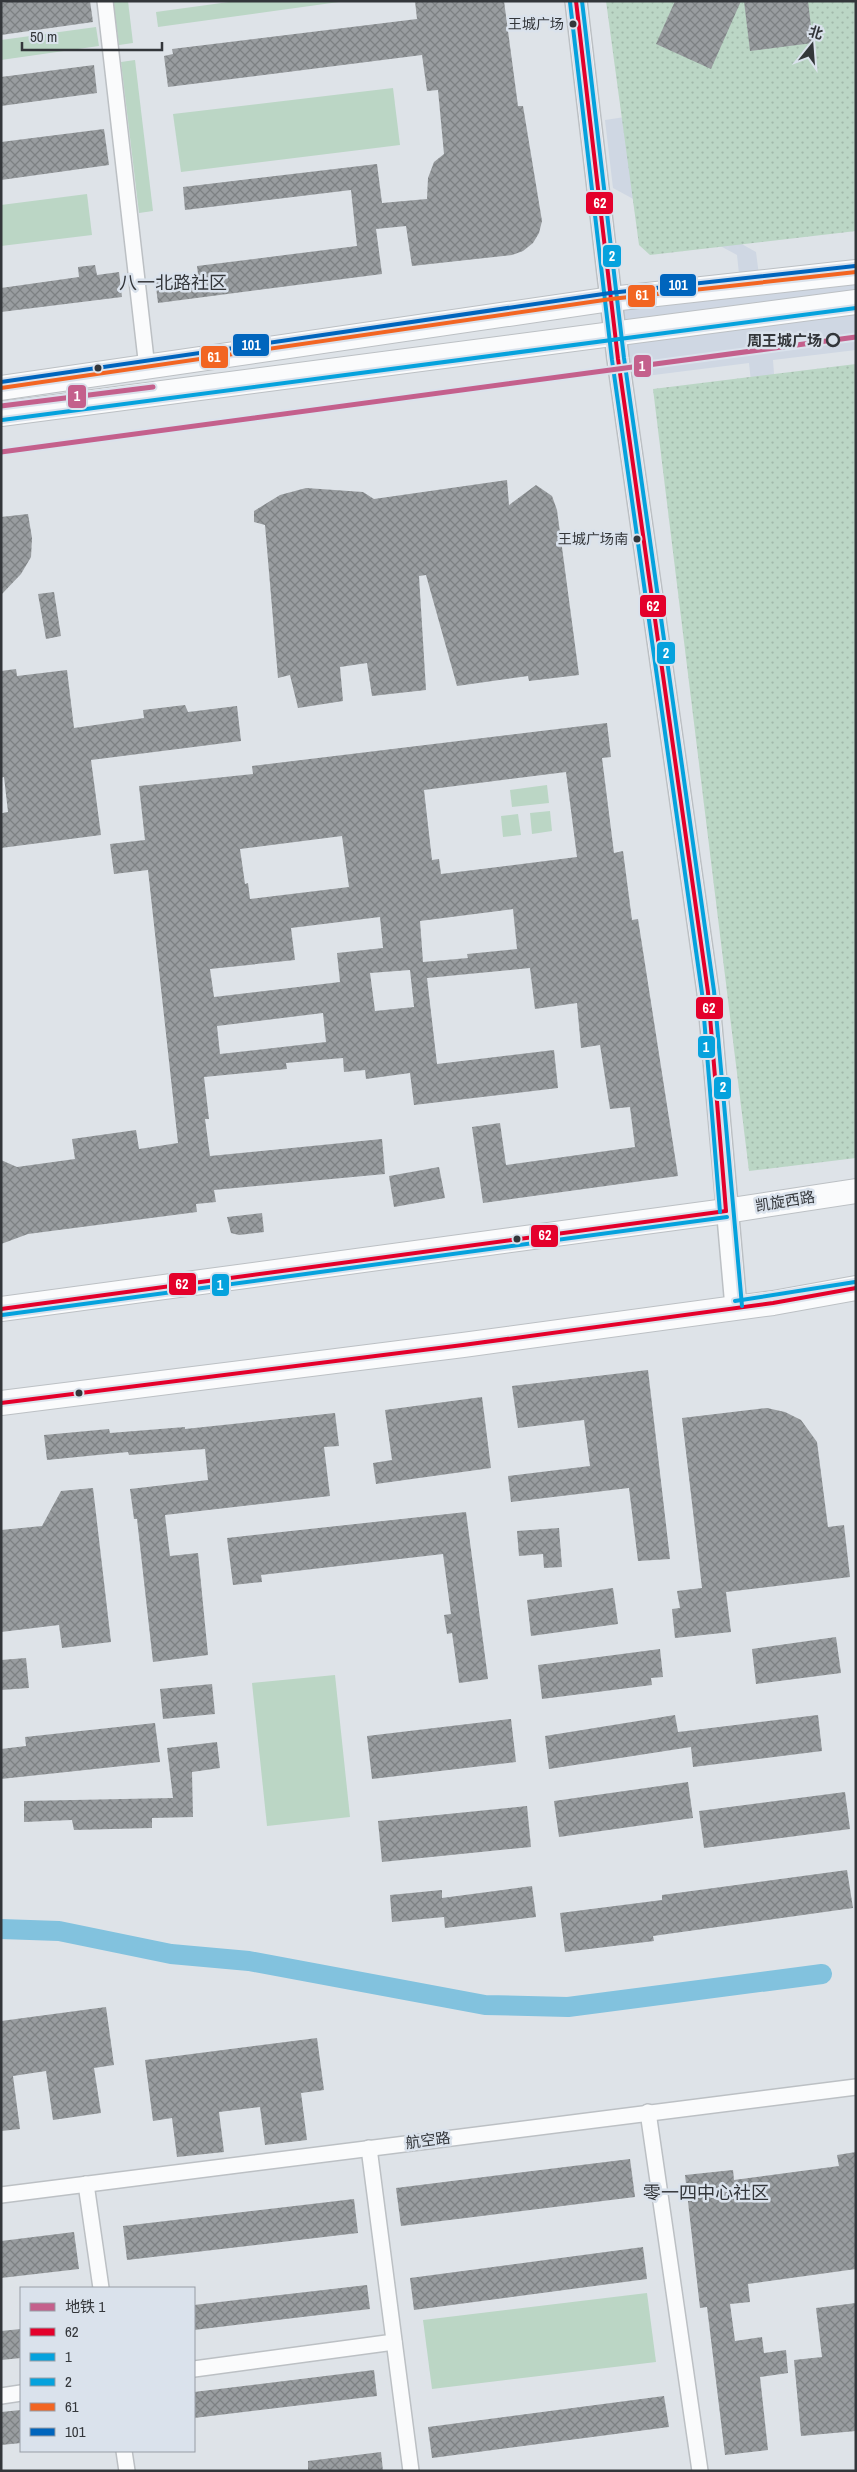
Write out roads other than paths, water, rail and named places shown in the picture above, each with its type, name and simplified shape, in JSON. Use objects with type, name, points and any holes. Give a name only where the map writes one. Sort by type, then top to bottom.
[{"type":"main road","points":[[576,1],[615,335],[708,992],[736,1307]]},
{"type":"main road","points":[[1,388],[611,300],[856,272]]},
{"type":"main road","points":[[1,414],[856,302]]},
{"type":"main road","name":"凯旋西路","points":[[1,1309],[726,1211],[856,1190]]},
{"type":"main road","points":[[1,1403],[463,1345],[774,1303],[856,1288]]},
{"type":"street","points":[[105,1],[147,368]]},
{"type":"street","name":"航空路","points":[[1,2195],[856,2086]]},
{"type":"street","points":[[648,2112],[700,2471]]},
{"type":"street","points":[[369,2148],[411,2471]]},
{"type":"street","points":[[86,2184],[101,2287]]},
{"type":"street","points":[[195,2369],[394,2342]]},
{"type":"street","points":[[1,2396],[20,2393]]},
{"type":"street","points":[[124,2452],[127,2471]]},
{"type":"waterway","points":[[1,1929],[59,1931],[171,1954],[249,1961],[485,2005],[568,2007],[822,1974]]},
{"type":"metro line","name":"1","points":[[1,452],[856,337]]},
{"type":"metro line","name":"1","points":[[1,406],[153,387]]},
{"type":"place","name":"王城广场","points":[[573,24]]},
{"type":"place","name":"周王城广场","points":[[833,340]]},
{"type":"place","name":"王城广场南","points":[[637,539]]},
{"type":"district","name":"八一北路社区","points":[[173,282]]},
{"type":"district","name":"零一四中心社区","points":[[706,2192]]}]
